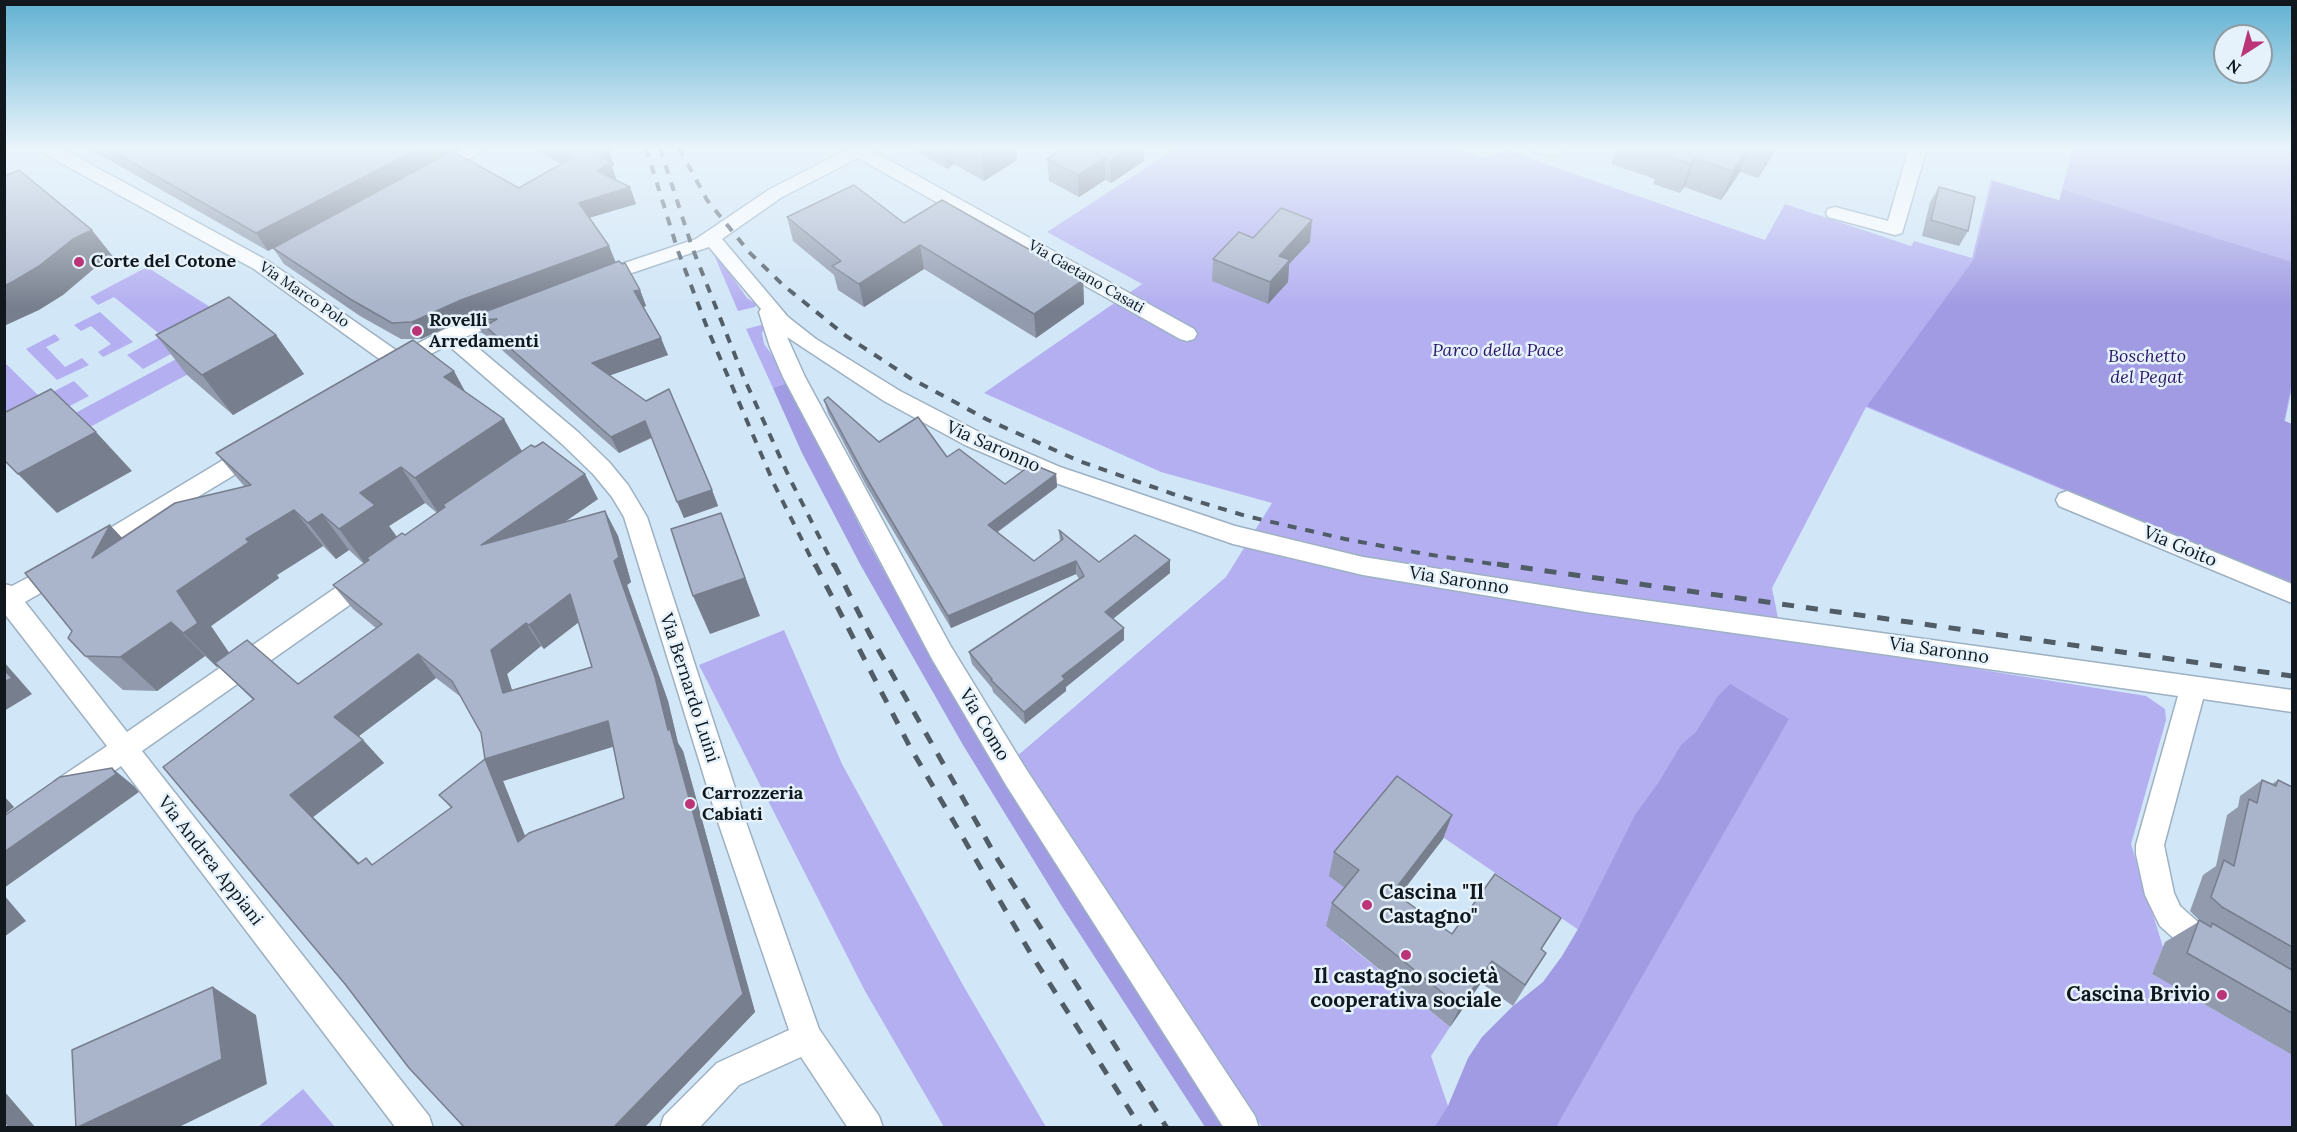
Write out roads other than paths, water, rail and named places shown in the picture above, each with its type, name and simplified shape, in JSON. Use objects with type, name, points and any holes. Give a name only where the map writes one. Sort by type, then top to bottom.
[{"type":"street","name":"Via Marco Polo","points":[[144,201],[261,265],[390,367],[450,335]]},
{"type":"street","points":[[577,286],[711,238],[764,201]]},
{"type":"street","name":"Via Gaetano Casati","points":[[952,201],[1187,334]]},
{"type":"street","points":[[1835,213],[1895,229],[1903,201]]},
{"type":"street","name":"Via Saronno","points":[[711,238],[746,277],[781,322],[809,344],[892,396],[973,439],[1096,489],[1272,546],[1364,566],[1586,602],[2292,701]]},
{"type":"street","points":[[261,265],[282,254]]},
{"type":"street","name":"Via Como","points":[[764,302],[771,315],[780,347],[794,377],[941,652],[1016,777],[1174,1024],[1244,1128]]},
{"type":"street","points":[[450,335],[522,307]]},
{"type":"street","name":"Via Bernardo Luini","points":[[450,335],[602,468],[621,491],[635,517],[733,825],[807,1038],[867,1128]]},
{"type":"street","points":[[548,453],[570,438]]},
{"type":"street","points":[[6,599],[273,440]]},
{"type":"street","name":"Via Goito","points":[[2067,500],[2292,594]]},
{"type":"street","points":[[50,801],[384,567]]},
{"type":"street","name":"Via Andrea Appiani","points":[[6,599],[417,1128]]},
{"type":"street","points":[[2193,687],[2150,844],[2150,854],[2160,896],[2170,916],[2189,933],[2230,959]]},
{"type":"street","points":[[676,1128],[728,1074],[807,1038]]},
{"type":"railway","points":[[662,201],[678,251],[708,330],[774,484],[815,566]]},
{"type":"railway","points":[[677,201],[692,247],[744,378],[790,479],[834,566]]},
{"type":"railway","points":[[708,201],[749,252],[783,285],[846,336],[910,378],[988,420],[1079,461],[1173,494],[1246,516],[1345,539],[1507,566]]},
{"type":"railway","points":[[815,564],[910,747],[1031,954],[1141,1128]]},
{"type":"railway","points":[[834,564],[870,635],[998,860],[1167,1128]]},
{"type":"railway","points":[[1497,564],[2292,676]]},
{"type":"place","name":"Corte del Cotone","points":[[79,262]]},
{"type":"place","name":"Rovelli Arredamenti","points":[[417,331]]},
{"type":"place","name":"Carrozzeria Cabiati","points":[[690,804]]},
{"type":"place","name":"Cascina \"Il Castagno\"","points":[[1367,905]]},
{"type":"place","name":"Il castagno società cooperativa sociale","points":[[1406,955]]},
{"type":"place","name":"Cascina Brivio","points":[[2222,995]]},
{"type":"park label","name":"Parco della Pace","points":[[1498,351]]},
{"type":"park label","name":"Boschetto del Pegat","points":[[2147,367]]}]
